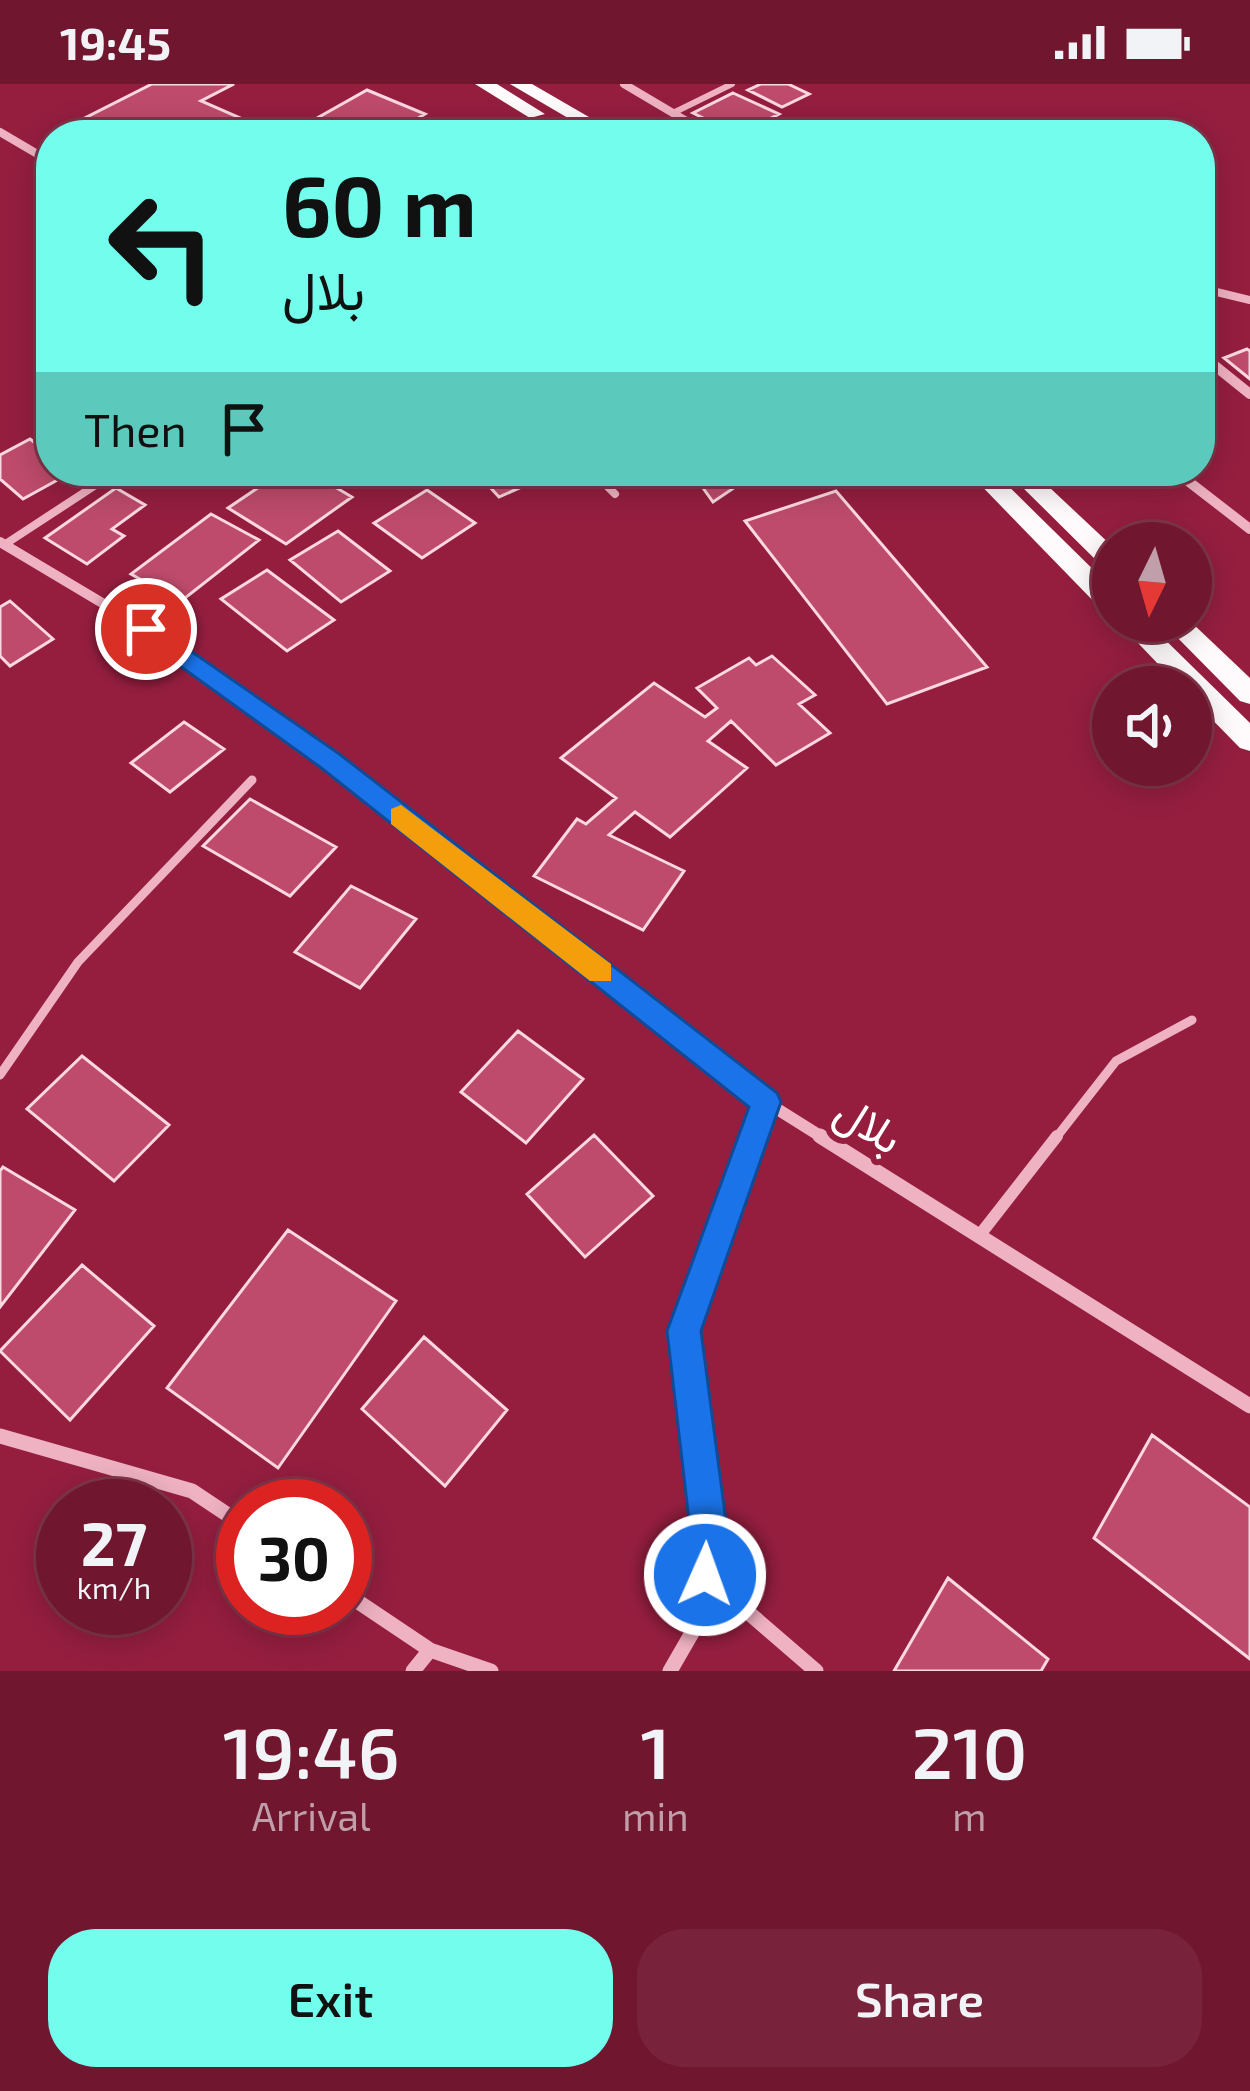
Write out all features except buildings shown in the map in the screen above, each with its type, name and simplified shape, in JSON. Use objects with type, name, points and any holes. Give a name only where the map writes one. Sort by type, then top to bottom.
[{"type":"main road","points":[[484,84],[546,120]]},
{"type":"main road","points":[[519,84],[584,120]]},
{"type":"main road","points":[[995,486],[1092,583]]},
{"type":"main road","points":[[1034,486],[1092,542]]},
{"type":"main road","points":[[1151,642],[1250,740]]},
{"type":"main road","points":[[1196,642],[1250,694]]},
{"type":"street","points":[[624,84],[685,120]]},
{"type":"street","points":[[0,132],[36,153]]},
{"type":"street","points":[[1215,291],[1250,300]]},
{"type":"street","points":[[1215,366],[1250,394]]},
{"type":"street","points":[[1194,486],[1250,529]]},
{"type":"street","name":"بلال","points":[[2,543],[181,650],[766,1102],[1250,1406]]},
{"type":"street","points":[[670,1671],[700,1618],[709,1529],[684,1331],[766,1102]]},
{"type":"street","points":[[0,1436],[192,1491],[216,1507]]},
{"type":"street","points":[[705,1575],[816,1671]]},
{"type":"street","points":[[372,1611],[430,1650],[491,1671]]},
{"type":"street","points":[[412,1671],[430,1650]]},
{"type":"lane","points":[[673,113],[732,84]]},
{"type":"lane","points":[[2,543],[93,486]]},
{"type":"lane","points":[[607,486],[615,494]]},
{"type":"lane","points":[[0,1076],[78,962],[252,780]]},
{"type":"lane","points":[[980,1236],[1116,1061],[1192,1020]]},
{"type":"slow traffic","points":[[401,816],[601,973]]},
{"type":"route","points":[[146,629],[329,760],[766,1102],[684,1331],[709,1529],[705,1575]]}]
